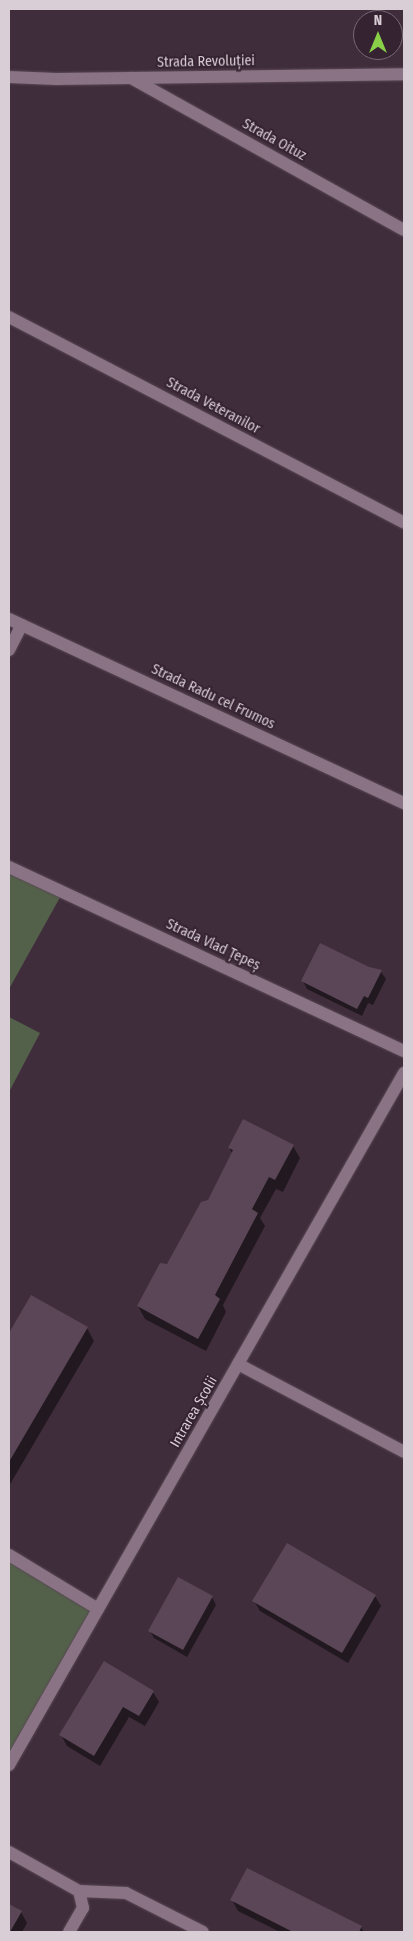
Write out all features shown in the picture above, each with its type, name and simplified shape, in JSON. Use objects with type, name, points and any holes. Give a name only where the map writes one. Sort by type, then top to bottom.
[{"type":"street","name":"Strada Revoluției","points":[[9,77],[56,79],[404,74]]},
{"type":"street","name":"Strada Oituz","points":[[130,78],[404,230]]},
{"type":"street","name":"Strada Veteranilor","points":[[9,317],[404,523]]},
{"type":"street","name":"Strada Radu cel Frumos","points":[[9,619],[404,803]]},
{"type":"street","points":[[9,650],[22,625]]},
{"type":"street","name":"Strada Vlad Țepeș","points":[[9,867],[404,1051]]},
{"type":"street","name":"Intrarea Școlii","points":[[9,1765],[404,1073]]},
{"type":"street","points":[[238,1364],[404,1452]]},
{"type":"street","points":[[9,1555],[98,1609]]},
{"type":"street","points":[[9,1852],[78,1891],[126,1893],[203,1932]]},
{"type":"street","points":[[69,1932],[83,1908],[78,1891]]},
{"type":"green space","points":[[9,867],[63,892],[9,989]]},
{"type":"green space","points":[[9,1017],[40,1033],[9,1092]]},
{"type":"green space","points":[[9,1555],[98,1609],[9,1765]]},
{"type":"building","points":[[320,943],[369,967],[382,970],[368,998],[364,996],[357,1009],[301,981]]},
{"type":"building","points":[[243,1119],[294,1145],[275,1180],[269,1177],[252,1209],[258,1213],[215,1295],[220,1299],[198,1339],[137,1306],[160,1263],[167,1264],[201,1202],[208,1200],[233,1150],[228,1148]]},
{"type":"building","points":[[31,1295],[88,1327],[9,1462],[9,1333]]},
{"type":"building","points":[[287,1543],[376,1595],[342,1653],[252,1601]]},
{"type":"building","points":[[178,1577],[213,1596],[183,1650],[148,1631]]},
{"type":"building","points":[[104,1661],[154,1691],[139,1716],[123,1707],[94,1756],[59,1735]]},
{"type":"building","points":[[247,1868],[362,1926],[359,1932],[293,1932],[230,1900]]},
{"type":"building","points":[[9,1904],[22,1911],[10,1932],[9,1932]]}]
